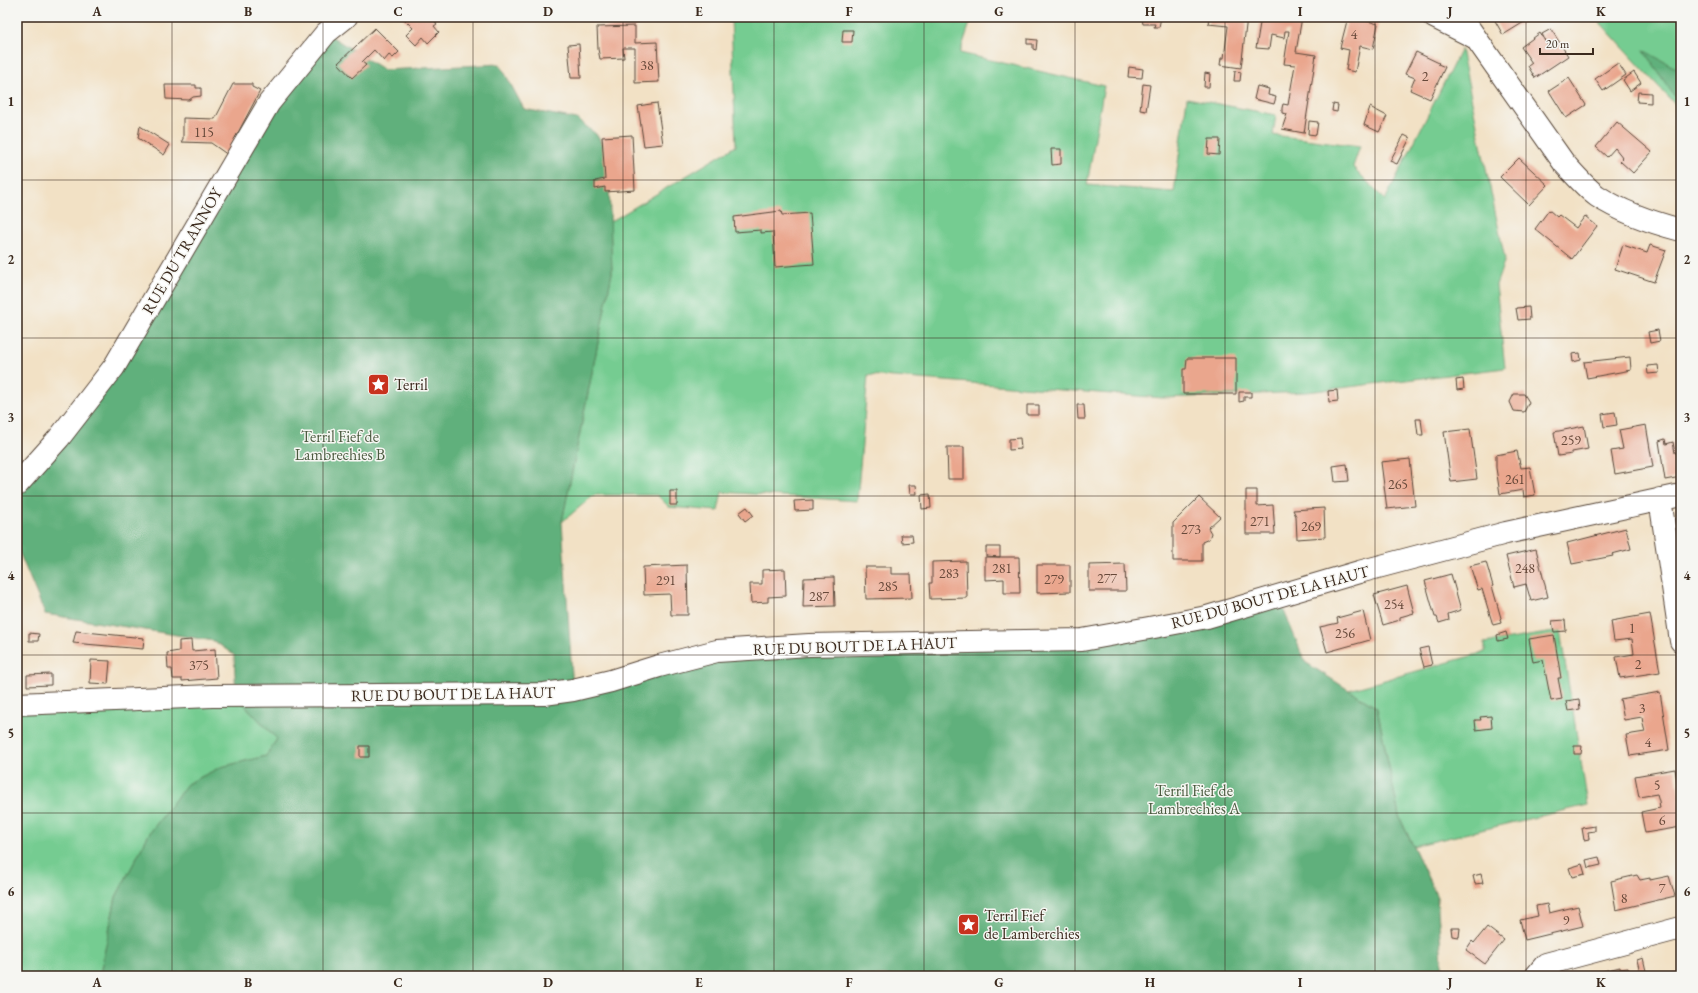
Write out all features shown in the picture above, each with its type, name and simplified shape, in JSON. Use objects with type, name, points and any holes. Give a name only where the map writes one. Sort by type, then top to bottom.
[{"type":"street","name":"RUE DU TRANNOY","points":[[17,485],[59,438],[114,367],[269,102],[326,33],[346,17]]},
{"type":"street","points":[[1434,17],[1475,37]]},
{"type":"street","points":[[1461,17],[1564,163],[1580,181],[1596,195],[1618,207],[1681,230]]},
{"type":"street","name":"RUE DU BOUT DE LA HAUT","points":[[17,704],[212,696],[544,694],[573,690],[612,681],[659,666],[716,651],[809,645],[1082,640],[1207,616],[1359,572],[1506,533],[1681,495]]},
{"type":"street","points":[[1660,499],[1681,641]]},
{"type":"street","points":[[1536,976],[1546,964],[1681,928]]},
{"type":"green space","points":[[731,17],[972,17],[960,53],[1104,86],[1087,185],[1174,192],[1187,98],[1276,115],[1273,135],[1360,146],[1353,167],[1385,200],[1461,49],[1505,259],[1496,285],[1505,368],[1307,392],[1163,398],[868,375],[857,501],[722,492],[718,511],[669,507],[657,495],[594,495],[562,522],[612,273],[610,222],[736,146]]},
{"type":"green space","points":[[1595,17],[1681,17],[1681,111]]},
{"type":"green space","points":[[326,33],[384,70],[500,64],[524,109],[577,119],[596,134],[608,153],[612,273],[562,522],[573,690],[717,651],[1082,640],[1278,596],[1305,662],[1377,708],[1399,816],[1437,897],[1443,976],[102,976],[101,969],[116,897],[149,834],[187,784],[221,767],[266,756],[277,739],[236,696],[234,655],[214,641],[45,614],[17,547],[17,485],[42,458]]},
{"type":"green space","points":[[1643,50],[1681,71],[1681,103],[1677,100]]},
{"type":"green space","points":[[1560,631],[1588,805],[1413,846],[1399,816],[1377,708],[1349,690],[1485,652],[1485,643]]},
{"type":"green space","points":[[236,696],[277,739],[266,756],[221,767],[187,784],[149,834],[116,897],[101,969],[102,976],[17,976],[17,704]]},
{"type":"building","points":[[402,17],[431,17],[437,24],[434,26],[439,32],[428,43],[423,37],[416,45],[406,35],[413,28]]},
{"type":"building","points":[[1137,17],[1161,17],[1159,27],[1154,27],[1155,24],[1143,24],[1142,19]]},
{"type":"building","points":[[1209,17],[1247,17],[1241,68],[1220,65],[1221,58],[1224,58],[1228,26],[1208,24]]},
{"type":"building","points":[[1261,17],[1302,17],[1296,52],[1316,55],[1304,133],[1282,129],[1287,114],[1282,113],[1282,108],[1283,104],[1288,105],[1295,65],[1284,64],[1289,31],[1285,31],[1284,38],[1271,35],[1269,49],[1256,48]]},
{"type":"building","points":[[1348,17],[1354,17],[1378,24],[1373,49],[1360,46],[1355,72],[1346,70],[1349,50],[1340,48]]},
{"type":"building","points":[[1493,17],[1520,17],[1524,22],[1503,35]]},
{"type":"building","points":[[635,26],[635,43],[657,42],[659,82],[635,83],[635,48],[623,48],[624,58],[600,59],[597,27]]},
{"type":"building","points":[[375,28],[399,52],[393,58],[389,55],[384,61],[374,50],[362,62],[366,65],[352,78],[338,63]]},
{"type":"building","points":[[1551,29],[1568,56],[1535,78],[1528,66],[1532,63],[1521,47],[1540,33],[1548,46],[1542,34]]},
{"type":"building","points":[[843,30],[853,30],[852,42],[842,42]]},
{"type":"building","points":[[1027,39],[1037,40],[1036,50],[1033,49],[1033,44],[1027,44]]},
{"type":"building","points":[[579,44],[581,78],[571,78],[568,45]]},
{"type":"building","points":[[1416,52],[1445,67],[1430,99],[1410,90],[1415,78],[1405,74]]},
{"type":"building","points":[[1618,63],[1626,75],[1603,91],[1595,79]]},
{"type":"building","points":[[1129,67],[1143,69],[1142,78],[1128,77]]},
{"type":"building","points":[[1235,71],[1241,72],[1240,81],[1234,81]]},
{"type":"building","points":[[1634,72],[1641,83],[1630,91],[1623,80]]},
{"type":"building","points":[[1205,73],[1210,74],[1209,87],[1204,87]]},
{"type":"building","points":[[1569,78],[1586,105],[1566,118],[1549,91]]},
{"type":"building","points":[[233,84],[252,84],[252,87],[260,91],[232,144],[228,155],[211,143],[181,142],[183,139],[183,118],[215,119]]},
{"type":"building","points":[[1143,84],[1150,85],[1146,111],[1140,110]]},
{"type":"building","points":[[165,85],[196,85],[196,88],[201,88],[201,96],[193,97],[189,100],[166,99]]},
{"type":"building","points":[[1257,86],[1269,89],[1268,95],[1276,97],[1274,104],[1254,99]]},
{"type":"building","points":[[1638,92],[1651,93],[1651,103],[1637,102]]},
{"type":"building","points":[[657,103],[663,144],[644,146],[638,106]]},
{"type":"building","points":[[1333,104],[1338,105],[1337,112],[1332,111]]},
{"type":"building","points":[[1370,107],[1387,116],[1379,132],[1364,125]]},
{"type":"building","points":[[1309,121],[1318,122],[1316,135],[1308,134]]},
{"type":"building","points":[[1617,122],[1652,152],[1633,173],[1620,161],[1623,158],[1615,148],[1607,157],[1596,147]]},
{"type":"building","points":[[140,126],[170,145],[164,155],[138,138]]},
{"type":"building","points":[[632,135],[635,190],[605,192],[605,187],[595,189],[595,181],[605,179],[602,137]]},
{"type":"building","points":[[1404,135],[1410,138],[1397,164],[1390,161]]},
{"type":"building","points":[[1209,139],[1220,139],[1219,155],[1208,154]]},
{"type":"building","points":[[1051,149],[1061,149],[1061,164],[1052,165]]},
{"type":"building","points":[[1519,158],[1548,185],[1529,205],[1500,177]]},
{"type":"building","points":[[1549,210],[1557,217],[1559,215],[1576,228],[1585,216],[1597,226],[1572,259],[1535,229]]},
{"type":"building","points":[[781,211],[782,215],[810,213],[814,264],[775,267],[773,232],[761,233],[761,230],[735,232],[734,217]]},
{"type":"building","points":[[1623,245],[1647,253],[1650,245],[1666,250],[1654,282],[1615,269]]},
{"type":"building","points":[[1529,307],[1530,319],[1518,320],[1516,308]]},
{"type":"building","points":[[1658,330],[1660,341],[1650,343],[1648,332]]},
{"type":"building","points":[[1580,353],[1581,360],[1573,362],[1572,354]]},
{"type":"building","points":[[1630,357],[1631,370],[1587,378],[1584,362]]},
{"type":"building","points":[[1187,358],[1236,358],[1236,394],[1183,394],[1183,369],[1186,369]]},
{"type":"building","points":[[1658,365],[1659,373],[1648,374],[1647,366]]},
{"type":"building","points":[[1463,379],[1464,389],[1457,390],[1456,380]]},
{"type":"building","points":[[1337,390],[1338,401],[1329,402],[1328,391]]},
{"type":"building","points":[[1239,392],[1251,392],[1251,397],[1244,397],[1244,401],[1239,402]]},
{"type":"building","points":[[1514,394],[1524,394],[1529,402],[1524,412],[1514,411],[1510,402]]},
{"type":"building","points":[[1027,405],[1039,405],[1039,415],[1027,415]]},
{"type":"building","points":[[1077,405],[1084,405],[1085,419],[1078,419]]},
{"type":"building","points":[[1615,412],[1617,425],[1604,427],[1602,414]]},
{"type":"building","points":[[1416,419],[1421,419],[1423,435],[1418,435]]},
{"type":"building","points":[[1646,425],[1653,467],[1615,474],[1611,451],[1623,449],[1619,430]]},
{"type":"building","points":[[1584,426],[1588,449],[1572,452],[1572,454],[1558,456],[1554,432]]},
{"type":"building","points":[[1470,429],[1477,479],[1451,482],[1444,432]]},
{"type":"building","points":[[1020,438],[1021,449],[1009,450],[1009,439]]},
{"type":"building","points":[[1665,439],[1666,444],[1673,442],[1675,453],[1681,452],[1681,477],[1665,480],[1659,441]]},
{"type":"building","points":[[947,447],[964,447],[964,479],[948,479]]},
{"type":"building","points":[[1517,451],[1521,468],[1530,467],[1535,495],[1524,497],[1523,490],[1500,494],[1496,468],[1496,455]]},
{"type":"building","points":[[1410,459],[1415,506],[1387,509],[1381,462]]},
{"type":"building","points":[[1347,464],[1349,481],[1335,482],[1333,466]]},
{"type":"building","points":[[909,485],[916,485],[917,494],[910,494]]},
{"type":"building","points":[[1246,490],[1257,490],[1257,506],[1273,505],[1275,534],[1246,534]]},
{"type":"building","points":[[670,491],[677,491],[677,505],[670,505]]},
{"type":"building","points":[[930,494],[931,508],[922,509],[921,495]]},
{"type":"building","points":[[1199,497],[1220,517],[1208,528],[1211,533],[1209,539],[1202,542],[1202,561],[1173,561],[1173,523]]},
{"type":"building","points":[[813,500],[813,510],[795,511],[794,501]]},
{"type":"building","points":[[747,507],[753,515],[745,521],[739,513]]},
{"type":"building","points":[[1324,508],[1325,537],[1297,539],[1296,516],[1293,510]]},
{"type":"building","points":[[1626,528],[1631,549],[1612,554],[1613,556],[1572,564],[1567,543]]},
{"type":"building","points":[[901,535],[912,535],[913,542],[902,543]]},
{"type":"building","points":[[986,547],[1000,547],[1000,557],[986,556]]},
{"type":"building","points":[[1536,549],[1548,597],[1531,601],[1526,584],[1514,587],[1506,556]]},
{"type":"building","points":[[985,557],[1019,557],[1020,593],[1004,593],[1004,579],[985,580]]},
{"type":"building","points":[[966,561],[967,598],[930,599],[929,583],[932,583],[932,562]]},
{"type":"building","points":[[1486,562],[1501,618],[1501,623],[1493,625],[1482,589],[1478,590],[1470,566]]},
{"type":"building","points":[[1125,564],[1126,591],[1089,591],[1089,565]]},
{"type":"building","points":[[687,565],[688,615],[671,615],[670,594],[644,595],[643,567]]},
{"type":"building","points":[[1037,565],[1070,565],[1070,592],[1037,593]]},
{"type":"building","points":[[865,567],[891,567],[891,574],[911,574],[912,598],[866,599]]},
{"type":"building","points":[[785,569],[786,596],[768,597],[768,602],[751,603],[750,584],[762,584],[762,570]]},
{"type":"building","points":[[1451,574],[1461,610],[1448,614],[1449,620],[1439,623],[1437,617],[1435,617],[1425,581]]},
{"type":"building","points":[[834,577],[835,606],[803,607],[804,578]]},
{"type":"building","points":[[1407,586],[1414,613],[1400,617],[1400,620],[1383,625],[1374,595]]},
{"type":"building","points":[[1363,611],[1370,640],[1327,652],[1320,627],[1338,623],[1337,618]]},
{"type":"building","points":[[1650,614],[1660,672],[1620,678],[1616,657],[1634,654],[1632,639],[1614,641],[1611,621]]},
{"type":"building","points":[[1565,620],[1566,631],[1554,632],[1552,621]]},
{"type":"building","points":[[76,631],[144,638],[143,649],[73,643]]},
{"type":"building","points":[[1506,632],[1508,639],[1498,641],[1497,635]]},
{"type":"building","points":[[29,633],[39,634],[38,641],[29,641]]},
{"type":"building","points":[[1554,635],[1561,678],[1558,678],[1562,699],[1551,701],[1543,660],[1533,662],[1529,639]]},
{"type":"building","points":[[191,640],[192,651],[215,649],[217,678],[182,681],[182,679],[173,679],[172,669],[168,669],[167,653],[179,651],[179,641]]},
{"type":"building","points":[[1428,647],[1432,665],[1424,667],[1419,649]]},
{"type":"building","points":[[91,660],[110,661],[108,684],[90,683]]},
{"type":"building","points":[[51,674],[51,685],[27,686],[27,675]]},
{"type":"building","points":[[1660,692],[1669,750],[1630,756],[1626,735],[1645,732],[1642,717],[1624,720],[1620,699]]},
{"type":"building","points":[[1579,699],[1580,709],[1568,711],[1566,701]]},
{"type":"building","points":[[1491,716],[1492,728],[1476,730],[1475,720],[1481,720],[1480,717]]},
{"type":"building","points":[[360,746],[369,746],[369,757],[360,757]]},
{"type":"building","points":[[1574,746],[1582,746],[1581,754],[1574,754]]},
{"type":"building","points":[[1675,769],[1681,805],[1681,827],[1645,833],[1641,812],[1660,808],[1659,801],[1657,794],[1639,797],[1635,776]]},
{"type":"building","points":[[1595,826],[1595,831],[1588,832],[1589,839],[1584,840],[1582,828]]},
{"type":"building","points":[[1599,857],[1601,865],[1588,868],[1586,860]]},
{"type":"building","points":[[1582,864],[1585,874],[1572,877],[1569,868]]},
{"type":"building","points":[[1481,874],[1483,883],[1475,884],[1473,876]]},
{"type":"building","points":[[1637,875],[1640,880],[1650,878],[1650,880],[1669,876],[1675,896],[1616,910],[1611,881]]},
{"type":"building","points":[[1547,904],[1549,913],[1578,906],[1583,926],[1525,940],[1520,920],[1538,916],[1536,906]]},
{"type":"building","points":[[1487,927],[1504,940],[1485,964],[1466,950],[1472,941],[1474,943]]},
{"type":"building","points":[[1451,928],[1460,928],[1459,937],[1452,936]]},
{"type":"building","points":[[1643,958],[1646,971],[1640,972],[1637,960]]},
{"type":"building","points":[[1620,967],[1620,969],[1628,968],[1630,976],[1591,976],[1591,974]]},
{"type":"building","points":[[1681,973],[1681,976],[1667,976],[1667,975]]},
{"type":"place","name":"Terril","points":[[379,384]]},
{"type":"place","name":"Terril Fief de Lamberchies","points":[[968,924]]},
{"type":"park label","name":"Terril Fief de Lambrechies B","points":[[340,445]]},
{"type":"park label","name":"Terril Fief de Lambrechies A","points":[[1194,799]]}]
